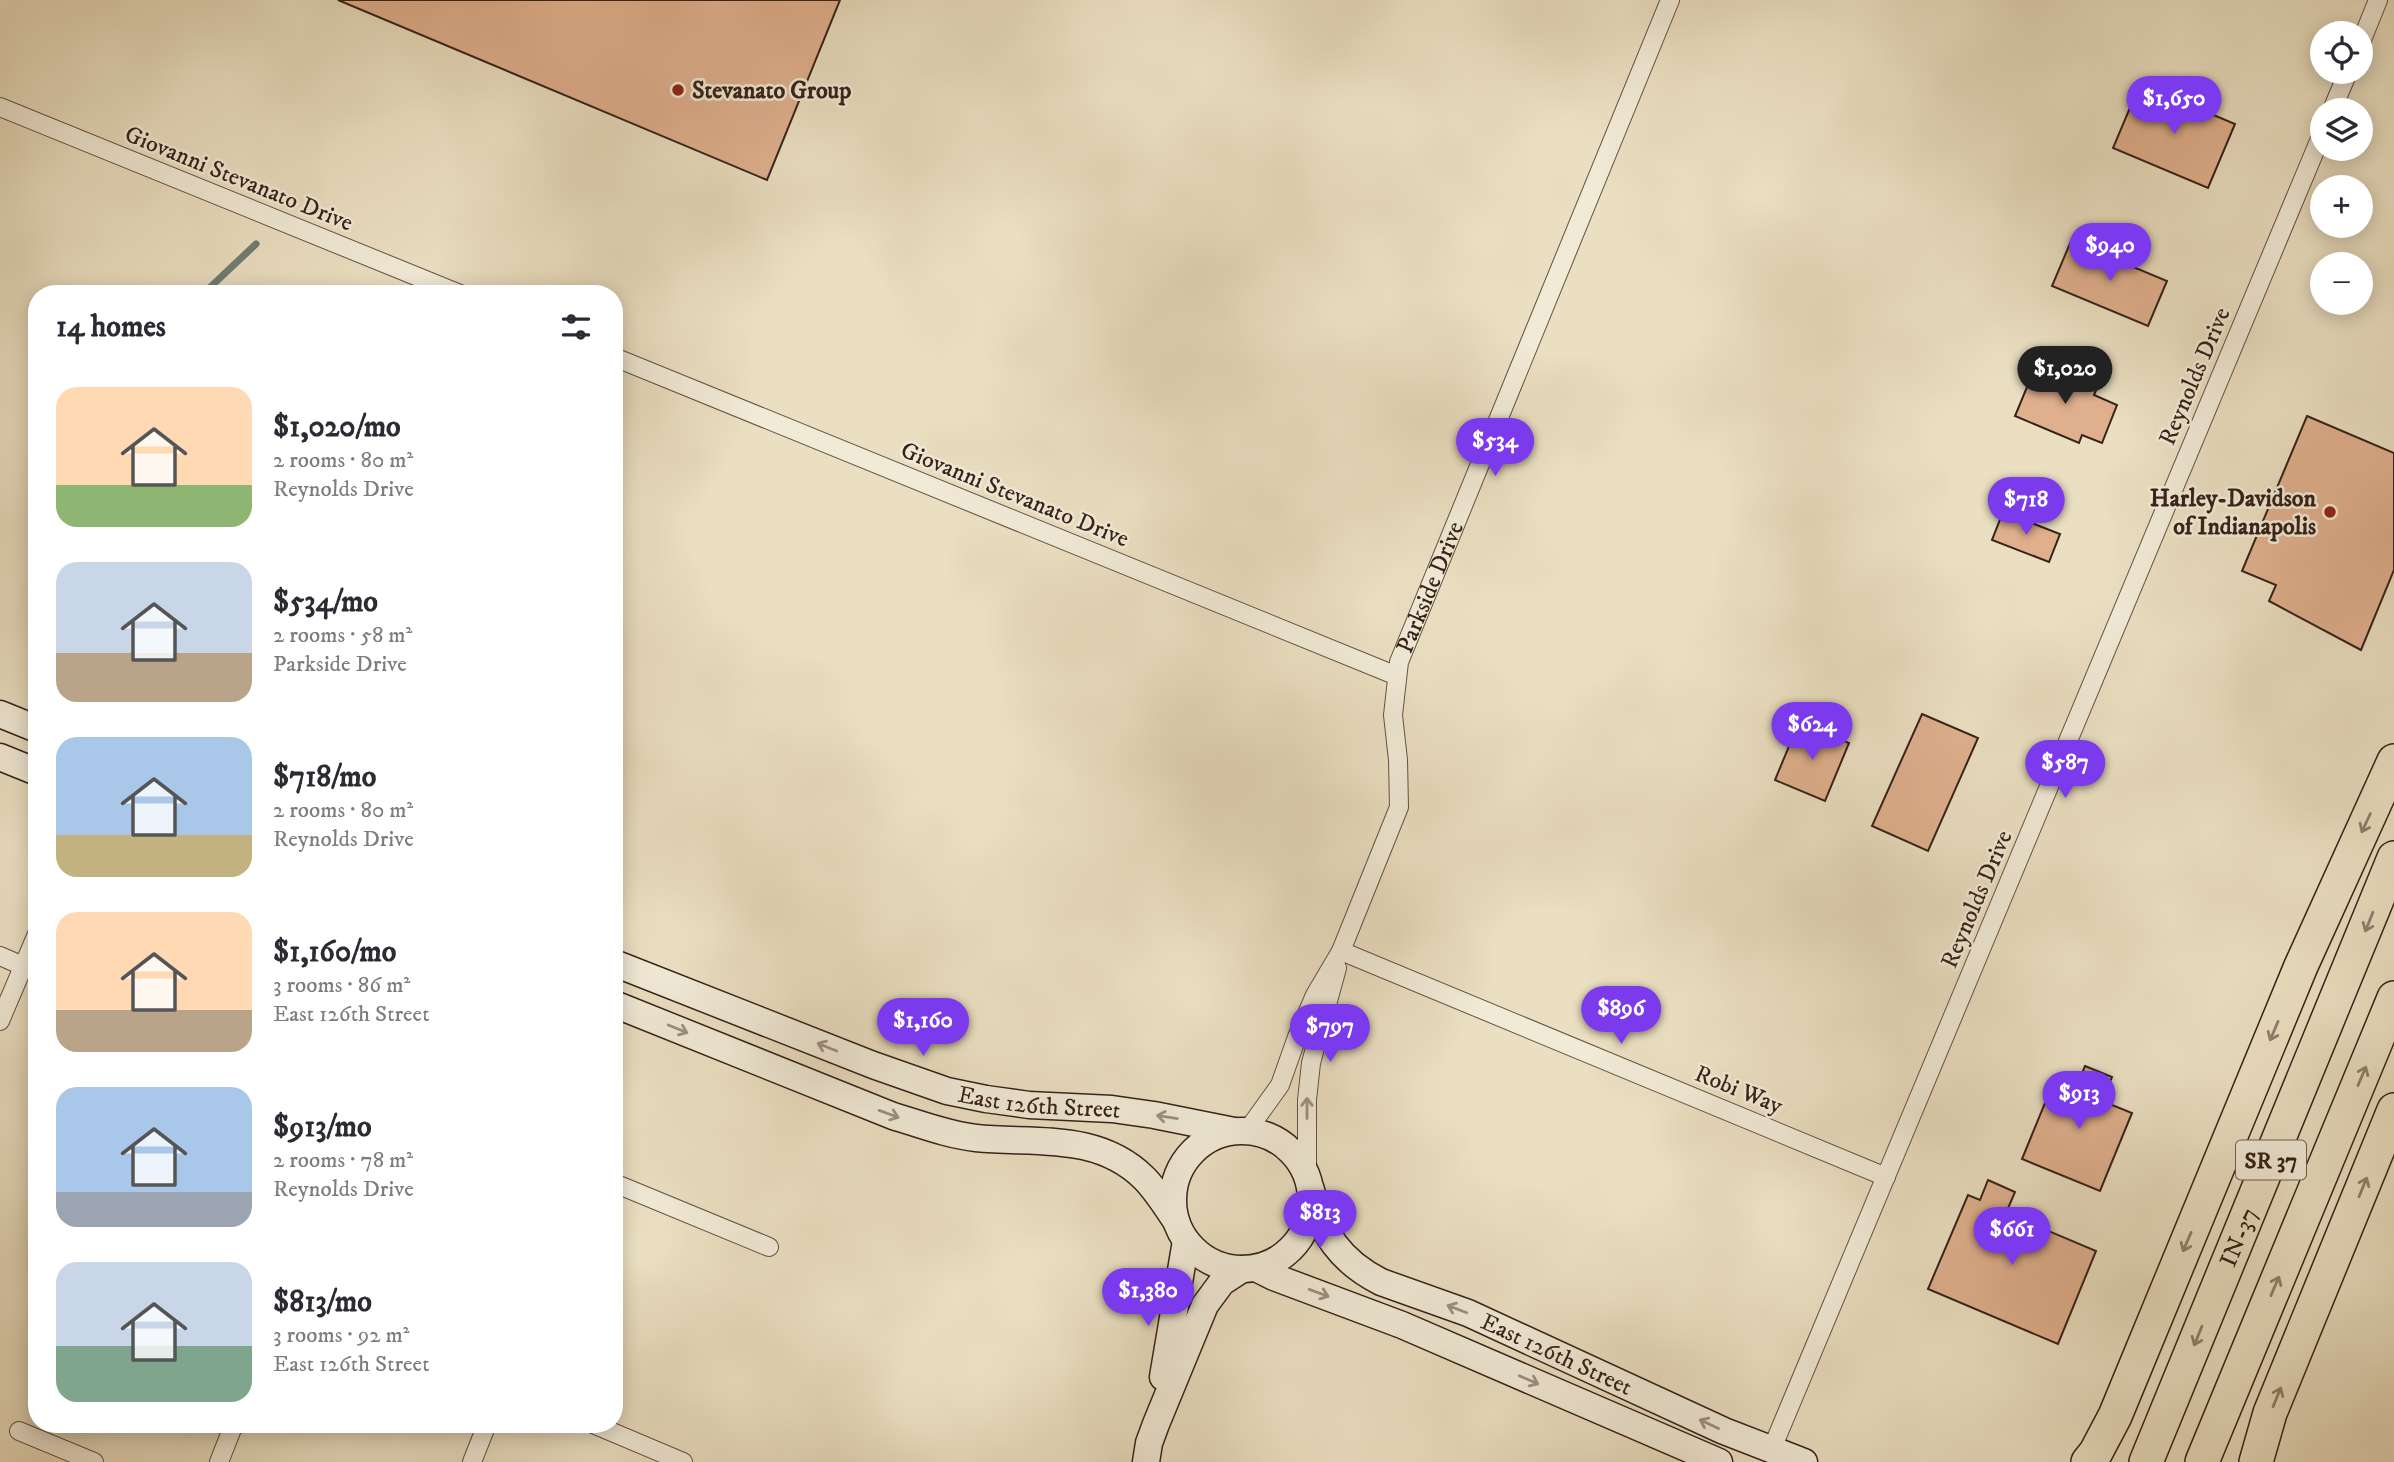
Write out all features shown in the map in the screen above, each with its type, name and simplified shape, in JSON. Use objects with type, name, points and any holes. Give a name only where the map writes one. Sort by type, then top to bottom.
[{"type":"highway","points":[[2088,1462],[2115,1416],[2301,966],[2394,761]]},
{"type":"highway","name":"IN-37","points":[[2147,1462],[2394,858]]},
{"type":"highway","name":"IN-37","points":[[2202,1462],[2394,998]]},
{"type":"highway","points":[[2256,1462],[2270,1413],[2394,1110]]},
{"type":"main road","points":[[0,714],[28,725]]},
{"type":"main road","points":[[0,757],[28,768]]},
{"type":"main road","name":"East 126th Street","points":[[623,967],[873,1065],[947,1091],[986,1100],[1029,1105],[1112,1109],[1240,1131]]},
{"type":"main road","name":"East 126th Street","points":[[623,1008],[893,1116],[927,1127],[972,1138],[1069,1142],[1102,1150],[1122,1161],[1146,1180],[1181,1231]]},
{"type":"main road","points":[[1146,1462],[1156,1424],[1205,1305],[1222,1282],[1249,1269],[1270,1264],[1283,1256],[1299,1240],[1309,1220],[1312,1205],[1309,1183],[1298,1159],[1284,1145],[1266,1135],[1240,1131],[1205,1141],[1184,1162],[1177,1176],[1173,1206],[1181,1231],[1156,1424]]},
{"type":"main road","name":"East 126th Street","points":[[1309,1183],[1314,1204],[1330,1240],[1347,1259],[1368,1275],[1478,1317],[1771,1451],[1804,1462]]},
{"type":"main road","points":[[1181,1231],[1210,1262],[1249,1269]]},
{"type":"main road","name":"East 126th Street","points":[[1249,1269],[1402,1325],[1719,1462]]},
{"type":"street","name":"Parkside Drive","points":[[1240,1131],[1280,1085],[1315,995],[1341,951],[1399,807],[1393,715],[1399,662],[1670,0]]},
{"type":"street","points":[[2370,21],[2378,0]]},
{"type":"street","name":"Giovanni Stevanato Drive","points":[[0,107],[438,285]]},
{"type":"street","name":"Reynolds Drive","points":[[1771,1451],[2311,161]]},
{"type":"street","name":"Giovanni Stevanato Drive","points":[[623,361],[1397,676]]},
{"type":"street","name":"Parkside Drive","points":[[1309,1183],[1307,1100],[1311,1063],[1341,951]]},
{"type":"street","name":"Robi Way","points":[[1341,951],[1886,1177]]},
{"type":"street","points":[[0,1021],[28,955]]},
{"type":"street","points":[[0,956],[23,966]]},
{"type":"street","points":[[623,1187],[769,1247]]},
{"type":"street","points":[[19,1432],[94,1462]]},
{"type":"street","points":[[219,1462],[230,1433]]},
{"type":"street","points":[[472,1462],[483,1433]]},
{"type":"street","points":[[614,1433],[683,1462]]},
{"type":"building","name":"Stevanato Group","points":[[338,0],[840,0],[767,180]]},
{"type":"building","points":[[2140,84],[2235,124],[2208,188],[2113,148]]},
{"type":"building","points":[[2071,241],[2167,281],[2148,326],[2052,286]]},
{"type":"building","points":[[2037,363],[2097,388],[2094,395],[2117,405],[2102,443],[2082,435],[2079,443],[2015,416]]},
{"type":"building","name":"Harley-Davidson of Indianapolis","points":[[2307,416],[2394,453],[2394,570],[2361,650],[2269,601],[2276,585],[2242,571]]},
{"type":"building","points":[[2003,512],[2060,534],[2049,562],[1992,540]]},
{"type":"building","points":[[1922,714],[1978,738],[1928,851],[1872,826]]},
{"type":"building","points":[[1799,722],[1849,743],[1825,801],[1775,780]]},
{"type":"building","points":[[2085,1066],[2112,1077],[2102,1101],[2132,1113],[2100,1191],[2022,1159],[2054,1081],[2075,1090]]},
{"type":"building","points":[[1988,1180],[2015,1192],[2006,1213],[2096,1251],[2058,1344],[1928,1289],[1968,1195],[1980,1200]]},
{"type":"waterway","points":[[213,285],[256,244]]},
{"type":"place","name":"Stevanato Group","points":[[678,90]]},
{"type":"place","name":"Harley-Davidson of Indianapolis","points":[[2330,512]]}]
